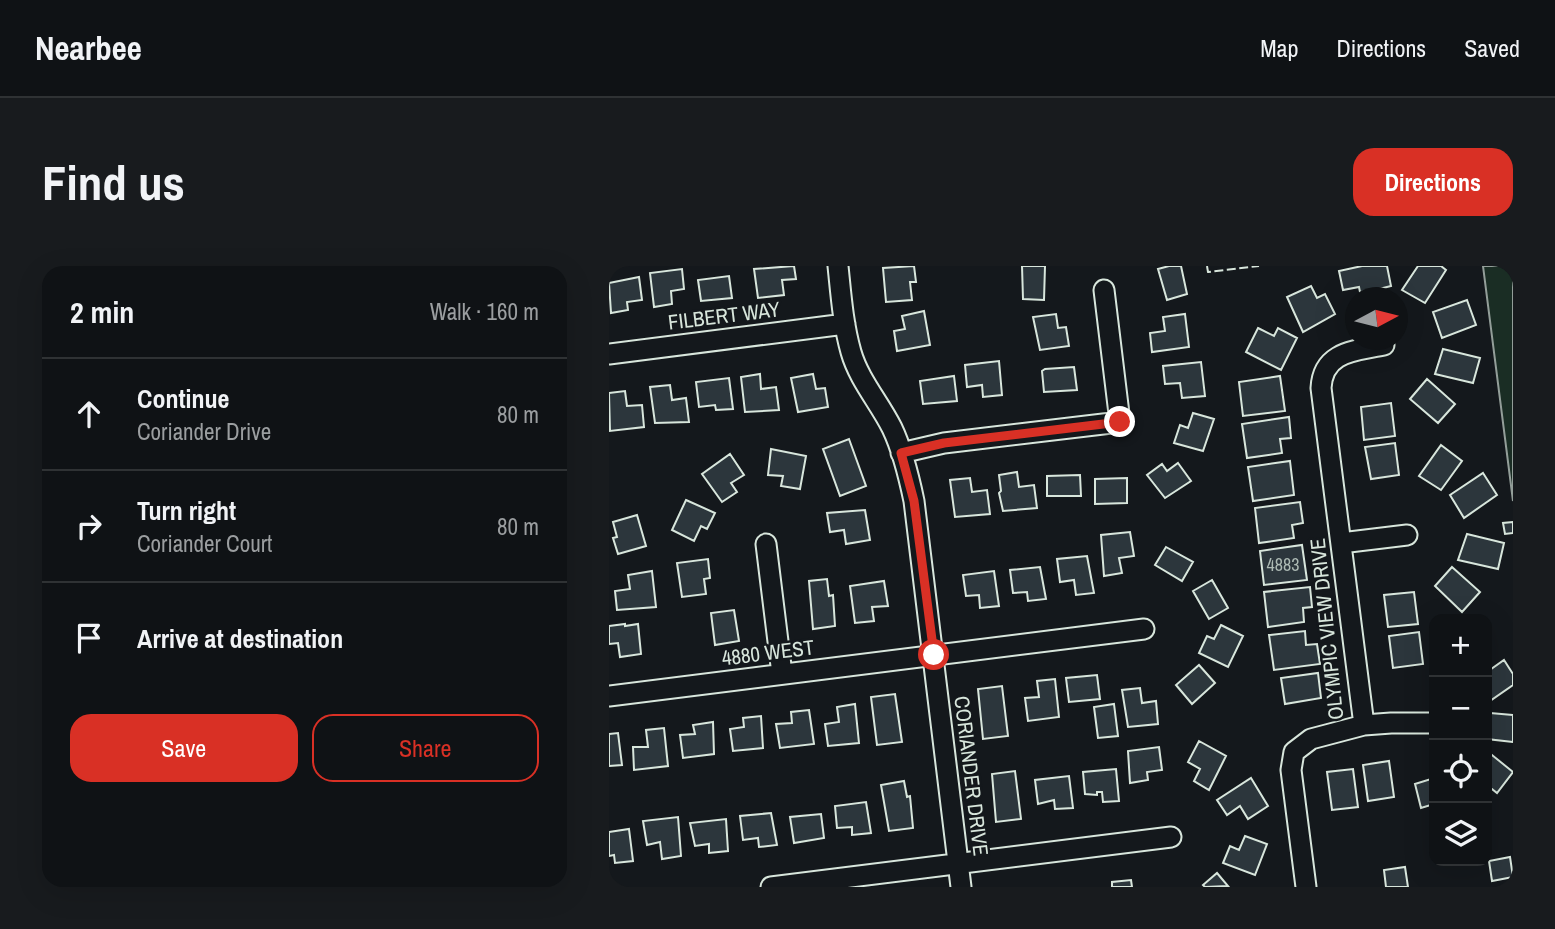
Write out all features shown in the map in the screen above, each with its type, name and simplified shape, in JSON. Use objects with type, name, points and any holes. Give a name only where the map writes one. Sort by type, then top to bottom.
[{"type":"street","name":"CORIANDER DRIVE","points":[[838,266],[851,353],[860,375],[892,429],[914,501],[961,887]]},
{"type":"street","points":[[901,453],[944,443],[1120,422],[1104,290]]},
{"type":"street","name":"FILBERT WAY","points":[[609,354],[845,324]]},
{"type":"street","name":"OLYMPIC VIEW DRIVE","points":[[1306,887],[1291,770],[1292,758],[1300,746],[1311,739],[1364,726],[1321,388],[1322,375],[1328,364],[1337,357],[1360,350]]},
{"type":"street","points":[[1341,543],[1407,535]]},
{"type":"street","points":[[767,544],[782,674]]},
{"type":"street","name":"4880 WEST","points":[[609,696],[1144,629]]},
{"type":"street","points":[[1364,726],[1429,723]]},
{"type":"street","points":[[771,887],[1171,838]]},
{"type":"green space","points":[[1483,266],[1513,266],[1513,501]]},
{"type":"building","points":[[794,266],[796,279],[782,280],[784,295],[758,298],[754,269]]},
{"type":"building","points":[[914,266],[916,282],[910,282],[912,300],[886,302],[883,268]]},
{"type":"building","points":[[1022,266],[1045,266],[1044,300],[1023,299]]},
{"type":"building","points":[[1181,266],[1187,294],[1167,300],[1158,269]]},
{"type":"building","points":[[1362,266],[1387,266],[1391,286],[1345,287],[1343,290],[1339,271]]},
{"type":"building","points":[[1418,266],[1441,266],[1446,270],[1425,303],[1408,293],[1408,287],[1404,287]]},
{"type":"building","points":[[682,269],[684,289],[671,291],[672,304],[654,307],[650,273]]},
{"type":"building","points":[[729,276],[732,298],[701,301],[698,280]]},
{"type":"building","points":[[639,277],[642,300],[627,302],[628,310],[611,313],[609,283]]},
{"type":"building","points":[[1311,286],[1317,298],[1325,294],[1335,314],[1303,332],[1287,297]]},
{"type":"building","points":[[1467,300],[1476,325],[1442,338],[1433,312]]},
{"type":"building","points":[[924,311],[930,345],[897,351],[894,331],[905,329],[902,316]]},
{"type":"building","points":[[1056,314],[1058,328],[1066,327],[1069,346],[1040,350],[1033,317]]},
{"type":"building","points":[[1185,314],[1189,347],[1152,352],[1150,333],[1165,331],[1163,317]]},
{"type":"building","points":[[1258,328],[1274,336],[1278,328],[1297,338],[1281,370],[1246,352]]},
{"type":"building","points":[[1443,349],[1480,358],[1473,383],[1435,374]]},
{"type":"building","points":[[999,361],[1002,395],[983,397],[982,385],[967,387],[965,365]]},
{"type":"building","points":[[1201,362],[1205,396],[1182,398],[1180,383],[1165,384],[1163,366]]},
{"type":"building","points":[[1074,367],[1077,390],[1044,392],[1042,371]]},
{"type":"building","points":[[760,374],[761,389],[776,387],[779,410],[745,412],[741,377]]},
{"type":"building","points":[[813,374],[816,389],[825,388],[828,407],[798,412],[791,378]]},
{"type":"building","points":[[954,376],[957,401],[923,404],[920,381]]},
{"type":"building","points":[[1280,376],[1285,411],[1243,416],[1239,382]]},
{"type":"building","points":[[729,378],[733,409],[716,410],[715,405],[699,407],[696,382]]},
{"type":"building","points":[[1427,379],[1455,404],[1438,423],[1410,399]]},
{"type":"building","points":[[670,385],[672,400],[686,398],[689,422],[655,423],[650,387]]},
{"type":"building","points":[[625,391],[627,406],[642,405],[644,427],[610,431],[609,393]]},
{"type":"building","points":[[1391,403],[1395,436],[1364,440],[1361,407]]},
{"type":"building","points":[[1193,413],[1214,419],[1203,451],[1174,443],[1180,425],[1188,428]]},
{"type":"building","points":[[1289,417],[1291,438],[1280,439],[1282,453],[1247,458],[1242,424]]},
{"type":"building","points":[[849,439],[866,486],[840,496],[823,449]]},
{"type":"building","points":[[1395,443],[1399,475],[1371,479],[1365,447]]},
{"type":"building","points":[[1441,445],[1462,461],[1441,490],[1419,476]]},
{"type":"building","points":[[771,449],[806,456],[800,489],[781,486],[783,476],[768,475]]},
{"type":"building","points":[[730,454],[744,475],[731,483],[737,492],[722,502],[702,474]]},
{"type":"building","points":[[1290,461],[1294,495],[1253,501],[1248,467]]},
{"type":"building","points":[[1178,463],[1191,481],[1165,498],[1147,475],[1162,464],[1167,471]]},
{"type":"building","points":[[1017,472],[1019,487],[1034,485],[1037,508],[1003,511],[999,475]]},
{"type":"building","points":[[1483,473],[1497,495],[1464,518],[1450,495]]},
{"type":"building","points":[[1080,475],[1081,496],[1047,496],[1047,476]]},
{"type":"building","points":[[970,478],[972,492],[987,490],[990,514],[955,517],[950,480]]},
{"type":"building","points":[[1127,478],[1127,503],[1095,504],[1095,479]]},
{"type":"building","points":[[686,500],[715,513],[707,529],[701,526],[694,541],[672,530]]},
{"type":"building","points":[[1300,502],[1303,523],[1292,525],[1294,538],[1259,543],[1255,508]]},
{"type":"building","points":[[865,510],[870,540],[846,544],[844,530],[830,532],[827,513]]},
{"type":"building","points":[[637,515],[646,546],[618,554],[613,538],[617,537],[613,522]]},
{"type":"building","points":[[1513,522],[1513,533],[1505,534],[1503,523]]},
{"type":"building","points":[[1130,532],[1134,556],[1119,558],[1122,573],[1104,576],[1101,535]]},
{"type":"building","points":[[1467,534],[1504,543],[1498,569],[1458,560]]},
{"type":"building","points":[[1302,545],[1307,580],[1264,585],[1260,551]]},
{"type":"building","points":[[1166,547],[1193,562],[1182,581],[1155,565]]},
{"type":"building","points":[[1087,556],[1094,593],[1076,595],[1074,580],[1060,582],[1057,559]]},
{"type":"building","points":[[708,559],[710,578],[704,579],[706,594],[682,597],[677,563]]},
{"type":"building","points":[[1040,567],[1046,599],[1028,601],[1027,592],[1013,593],[1010,570]]},
{"type":"building","points":[[1452,567],[1480,592],[1462,612],[1435,586]]},
{"type":"building","points":[[652,571],[656,607],[617,610],[615,591],[630,589],[628,575]]},
{"type":"building","points":[[994,571],[999,606],[980,608],[979,595],[966,596],[963,575]]},
{"type":"building","points":[[827,579],[829,596],[833,595],[835,626],[813,629],[809,581]]},
{"type":"building","points":[[1212,580],[1228,608],[1209,619],[1193,591]]},
{"type":"building","points":[[884,581],[888,606],[872,607],[874,621],[855,623],[850,586]]},
{"type":"building","points":[[1310,587],[1312,607],[1303,608],[1304,622],[1268,627],[1264,592]]},
{"type":"building","points":[[1414,592],[1418,624],[1388,627],[1384,595]]},
{"type":"building","points":[[734,610],[739,641],[715,645],[711,613]]},
{"type":"building","points":[[638,624],[641,654],[620,657],[618,643],[609,644],[609,626]]},
{"type":"building","points":[[1221,625],[1243,636],[1228,667],[1199,653],[1207,636],[1214,639]]},
{"type":"building","points":[[1305,631],[1306,645],[1317,644],[1320,664],[1274,670],[1269,635]]},
{"type":"building","points":[[1419,632],[1423,664],[1393,668],[1389,636]]},
{"type":"building","points":[[1504,660],[1513,674],[1513,685],[1492,700],[1492,677],[1492,668]]},
{"type":"building","points":[[1199,665],[1215,683],[1192,704],[1176,685]]},
{"type":"building","points":[[1318,673],[1321,698],[1285,704],[1281,678]]},
{"type":"building","points":[[1097,675],[1100,699],[1069,702],[1066,678]]},
{"type":"building","points":[[1055,679],[1059,717],[1028,721],[1025,698],[1039,697],[1037,681]]},
{"type":"building","points":[[1002,686],[1008,736],[983,739],[978,689]]},
{"type":"building","points":[[1140,688],[1142,703],[1156,701],[1158,724],[1128,727],[1122,690]]},
{"type":"building","points":[[895,694],[902,742],[877,745],[871,697]]},
{"type":"building","points":[[855,704],[859,743],[828,746],[825,724],[839,722],[837,707]]},
{"type":"building","points":[[1114,704],[1118,736],[1098,738],[1094,707]]},
{"type":"building","points":[[809,710],[814,744],[780,748],[776,724],[792,723],[791,712]]},
{"type":"building","points":[[1492,713],[1513,715],[1513,742],[1492,740]]},
{"type":"building","points":[[761,716],[763,748],[733,751],[730,729],[744,727],[743,718]]},
{"type":"building","points":[[713,722],[714,754],[683,758],[680,735],[695,734],[693,725]]},
{"type":"building","points":[[664,728],[668,766],[634,770],[633,747],[648,747],[646,730]]},
{"type":"building","points":[[618,733],[622,765],[609,766],[609,734]]},
{"type":"building","points":[[1199,741],[1226,756],[1209,790],[1194,781],[1200,769],[1188,762]]},
{"type":"building","points":[[1159,747],[1162,770],[1147,772],[1148,780],[1130,783],[1128,751]]},
{"type":"building","points":[[1492,755],[1513,772],[1497,793],[1492,789]]},
{"type":"building","points":[[1389,761],[1394,797],[1368,801],[1363,765]]},
{"type":"building","points":[[1116,769],[1119,801],[1103,802],[1102,792],[1097,792],[1097,795],[1085,794],[1083,772]]},
{"type":"building","points":[[1353,769],[1358,807],[1332,810],[1327,772]]},
{"type":"building","points":[[1015,771],[1021,819],[996,822],[992,774]]},
{"type":"building","points":[[1069,776],[1073,808],[1055,809],[1054,800],[1038,804],[1035,780]]},
{"type":"building","points":[[1251,778],[1268,806],[1248,819],[1240,806],[1227,815],[1217,800]]},
{"type":"building","points":[[1429,780],[1429,806],[1421,808],[1415,784]]},
{"type":"building","points":[[904,781],[907,797],[910,796],[913,828],[889,831],[881,785]]},
{"type":"building","points":[[866,802],[871,833],[852,835],[852,827],[837,828],[835,806]]},
{"type":"building","points":[[771,813],[777,845],[759,847],[758,838],[743,840],[740,816]]},
{"type":"building","points":[[821,814],[824,838],[794,843],[790,817]]},
{"type":"building","points":[[678,817],[681,856],[662,859],[660,842],[647,845],[643,821]]},
{"type":"building","points":[[726,819],[728,851],[709,853],[709,844],[695,846],[690,823]]},
{"type":"building","points":[[629,829],[633,861],[615,863],[614,855],[609,856],[609,832]]},
{"type":"building","points":[[1245,836],[1267,844],[1255,875],[1223,863],[1230,846],[1239,850]]},
{"type":"building","points":[[1510,857],[1513,877],[1492,881],[1490,866],[1492,860]]},
{"type":"building","points":[[1405,867],[1408,887],[1386,887],[1384,870]]},
{"type":"building","points":[[1217,873],[1228,886],[1203,885]]},
{"type":"building","points":[[1131,880],[1132,887],[1112,887],[1112,882]]},
{"type":"fence","points":[[1207,266],[1208,272],[1259,266]]},
{"type":"route","points":[[934,655],[914,501],[901,453],[944,443],[1120,422]]}]
